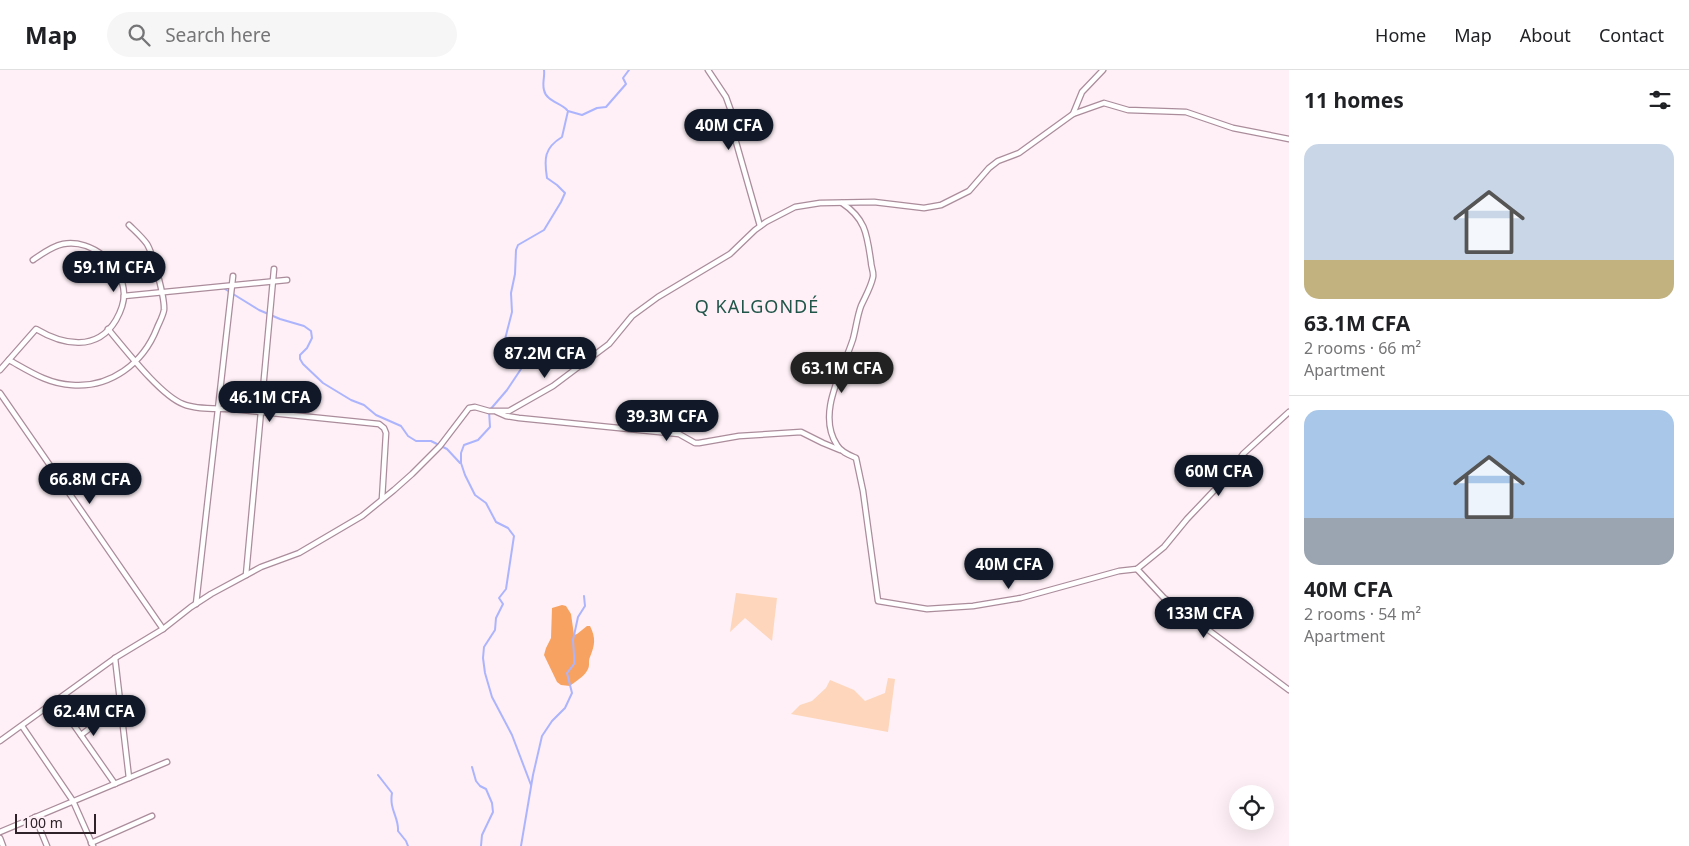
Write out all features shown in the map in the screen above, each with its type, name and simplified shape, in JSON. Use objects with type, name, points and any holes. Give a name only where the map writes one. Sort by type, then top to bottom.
[{"type":"street","points":[[708,70],[726,97],[731,111],[732,128],[760,226]]},
{"type":"street","points":[[1073,114],[1082,92],[1103,70]]},
{"type":"street","points":[[0,741],[115,658],[163,629],[196,604],[246,575],[300,553],[362,516],[394,490],[440,446],[469,408],[509,411],[566,377],[609,344],[632,316],[658,297],[730,254],[760,226],[795,207],[841,202],[874,202],[924,208],[941,205],[969,191],[988,168],[998,161],[1019,153],[1073,114],[1104,103],[1128,110],[1186,112],[1233,128],[1289,140]]},
{"type":"street","points":[[841,202],[852,210],[864,225],[868,236],[873,273],[857,316],[853,338],[831,400],[830,427],[841,450]]},
{"type":"street","points":[[9,360],[39,377],[71,385],[89,385],[106,381],[121,374],[135,362],[148,347],[164,311],[162,292],[148,245],[129,225]]},
{"type":"street","points":[[0,370],[36,329],[62,341],[77,343],[90,341],[104,334],[119,314],[124,296],[118,272],[100,253],[92,248],[63,244],[49,249],[33,260]]},
{"type":"street","points":[[246,575],[274,269]]},
{"type":"street","points":[[196,604],[233,276]]},
{"type":"street","points":[[124,296],[287,280]]},
{"type":"street","points":[[108,329],[135,362],[171,398],[182,404],[191,407],[379,424],[386,433],[382,499]]},
{"type":"street","points":[[0,393],[163,629]]},
{"type":"street","points":[[495,411],[506,416],[519,418],[679,434],[695,442],[739,436],[801,432],[841,450],[856,458],[863,490],[878,601],[927,609],[973,606],[1021,598],[1119,571],[1137,569],[1164,547],[1187,519],[1226,478],[1243,454],[1289,412]]},
{"type":"street","points":[[1137,569],[1164,598],[1192,616],[1202,626],[1289,690]]},
{"type":"street","points":[[115,658],[129,778]]},
{"type":"street","points":[[57,701],[115,784]]},
{"type":"street","points":[[81,735],[120,705]]},
{"type":"street","points":[[22,726],[73,801],[92,844],[152,816]]},
{"type":"street","points":[[0,832],[167,762]]},
{"type":"street","points":[[35,817],[47,846]]},
{"type":"street","points":[[0,838],[3,846]]},
{"type":"shaded area","points":[[736,593],[777,598],[772,641],[745,618],[730,632]]},
{"type":"shaded area","points":[[562,605],[566,606],[571,614],[574,635],[590,626],[594,638],[587,672],[570,686],[561,685],[557,682],[544,655],[551,638],[552,608]]},
{"type":"shaded area","points":[[888,678],[895,679],[888,732],[791,714],[800,705],[812,701],[826,688],[830,680],[854,690],[865,701],[885,693]]},
{"type":"waterway","points":[[544,70],[543,85],[545,94],[567,110]]},
{"type":"waterway","points":[[531,785],[512,735],[492,697],[483,658],[484,647],[495,630],[496,618],[503,604],[499,598],[506,589],[514,536],[508,528],[496,522],[486,503],[475,495],[465,475],[461,463],[461,453],[464,445],[478,440],[490,427],[489,411],[507,390],[523,366],[520,354],[504,343],[512,312],[511,293],[515,274],[516,250],[518,245],[544,230],[565,193],[547,178],[547,154],[552,145],[562,137],[568,111],[582,115],[597,108],[606,107],[626,84],[623,78],[629,70]]},
{"type":"waterway","points":[[225,289],[259,310],[304,326],[311,331],[312,338],[307,348],[300,355],[300,359],[323,383],[351,400],[364,405],[376,415],[401,426],[408,436],[416,441],[431,441],[447,449],[460,463]]},
{"type":"waterway","points":[[521,846],[533,775],[542,736],[552,721],[565,708],[572,693],[567,673],[574,664],[573,640],[578,617],[585,606],[584,596]]},
{"type":"waterway","points":[[472,767],[476,781],[486,789],[492,803],[493,812],[482,835],[481,846]]},
{"type":"waterway","points":[[378,775],[392,793],[391,799],[398,831],[408,846]]},
{"type":"district","name":"Q KALGONDÉ","points":[[757,306]]}]
